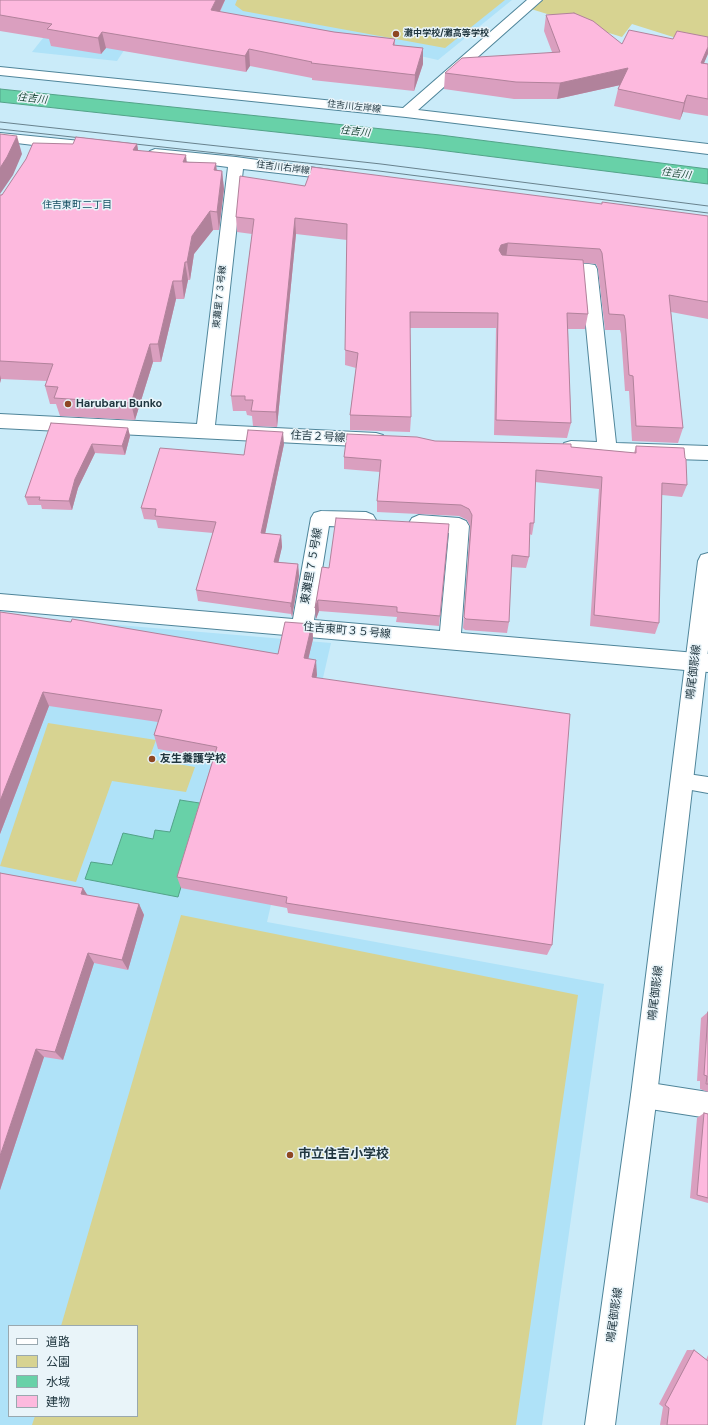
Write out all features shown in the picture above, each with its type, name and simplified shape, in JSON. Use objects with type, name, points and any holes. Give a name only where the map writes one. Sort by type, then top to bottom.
[{"type":"street","points":[[406,113],[535,0]]},
{"type":"street","name":"住吉川左岸線","points":[[0,71],[406,113],[708,150]]},
{"type":"street","points":[[0,137],[106,148]]},
{"type":"street","points":[[31,155],[37,141]]},
{"type":"street","name":"住吉川右岸線","points":[[144,152],[352,176]]},
{"type":"street","name":"東灘里７３号線","points":[[205,432],[236,162]]},
{"type":"street","points":[[536,267],[589,269],[607,450]]},
{"type":"street","name":"住吉２号線","points":[[0,421],[394,440]]},
{"type":"street","points":[[552,447],[708,453]]},
{"type":"street","name":"東灘里７５号線","points":[[302,627],[321,518],[459,526],[450,640]]},
{"type":"street","name":"鳴尾御影線","points":[[600,1425],[644,1095],[681,781],[701,662],[708,562]]},
{"type":"street","name":"住吉東町３５号線","points":[[0,602],[701,662]]},
{"type":"street","points":[[644,1095],[708,1105]]},
{"type":"lane","points":[[681,781],[708,785]]},
{"type":"shaded area","name":"灘中学校/灘高等学校","points":[[73,0],[512,0],[438,60],[243,16],[152,8],[117,61],[32,52]]},
{"type":"shaded area","name":"市立住吉小学校","points":[[0,615],[331,643],[267,922],[604,984],[542,1425],[0,1425]]},
{"type":"green space","points":[[237,0],[505,0],[445,48],[243,11],[235,5]]},
{"type":"green space","points":[[542,0],[708,0],[708,48],[632,24],[622,37],[531,9]]},
{"type":"green space","points":[[48,723],[156,740],[149,759],[195,767],[186,792],[112,781],[76,882],[0,866]]},
{"type":"green space","name":"市立住吉小学校","points":[[181,915],[578,995],[516,1425],[32,1425],[35,1417],[138,1417],[138,1325],[61,1325]]},
{"type":"water","name":"住吉川","points":[[0,89],[440,135],[708,169],[708,184],[423,148],[0,102]]},
{"type":"water","points":[[180,800],[206,804],[178,897],[85,879],[91,862],[112,865],[123,833],[153,839],[155,830],[170,832]]},
{"type":"building","points":[[0,0],[216,0],[211,10],[334,32],[395,39],[393,45],[423,48],[415,75],[311,63],[312,62],[249,49],[245,56],[102,32],[98,38],[47,29],[52,24],[0,15]]},
{"type":"building","points":[[574,13],[593,21],[622,44],[629,30],[673,39],[677,31],[708,37],[708,47],[701,63],[708,64],[708,99],[687,95],[684,103],[618,89],[628,68],[560,83],[516,82],[445,73],[462,58],[560,52],[546,15]]},
{"type":"building","points":[[0,134],[17,136],[0,168]]},
{"type":"building","points":[[76,137],[137,144],[133,150],[186,155],[183,162],[216,163],[214,170],[222,171],[217,212],[210,211],[192,236],[182,281],[173,281],[158,344],[150,344],[131,403],[54,398],[58,387],[45,386],[53,364],[0,361],[0,195],[2,195],[26,159],[33,143],[73,144]]},
{"type":"building","points":[[312,167],[708,216],[708,302],[669,295],[683,428],[636,426],[633,376],[629,375],[625,319],[624,315],[609,314],[602,253],[600,249],[508,243],[501,245],[499,250],[502,255],[583,260],[588,314],[567,313],[571,423],[496,420],[498,313],[410,312],[411,417],[350,415],[358,353],[345,350],[347,224],[295,218],[276,412],[251,411],[253,400],[245,400],[245,396],[231,396],[254,219],[236,217],[240,176],[305,186]]},
{"type":"building","points":[[51,423],[128,428],[122,446],[92,444],[75,479],[69,501],[39,500],[40,497],[25,497]]},
{"type":"building","points":[[248,430],[283,432],[261,533],[281,535],[274,562],[298,564],[291,607],[291,603],[196,590],[216,522],[155,516],[156,509],[141,508],[160,448],[244,455]]},
{"type":"building","points":[[347,434],[417,437],[435,441],[571,444],[571,447],[636,453],[636,446],[684,448],[687,485],[662,483],[659,623],[594,615],[602,477],[536,470],[534,523],[530,523],[529,557],[512,555],[509,622],[466,619],[464,617],[472,515],[469,509],[461,505],[377,501],[381,460],[344,457]]},
{"type":"building","points":[[336,518],[449,524],[440,616],[397,612],[397,607],[318,600],[315,608],[322,567],[329,568]]},
{"type":"building","points":[[0,612],[71,622],[72,619],[278,654],[285,622],[312,624],[304,658],[316,660],[312,677],[570,714],[552,945],[286,903],[287,897],[177,877],[217,747],[154,735],[162,710],[43,692],[0,801]]},
{"type":"building","points":[[0,873],[83,888],[81,894],[139,904],[122,960],[88,953],[55,1052],[36,1049],[0,1156]]},
{"type":"building","points":[[708,1012],[708,1084],[706,1084],[707,1076],[704,1075]]},
{"type":"building","points":[[704,1113],[708,1114],[708,1198],[697,1195]]},
{"type":"building","points":[[694,1350],[708,1361],[708,1425],[667,1425],[669,1408],[665,1405]]},
{"type":"tram line","points":[[0,122],[381,164],[708,206]]},
{"type":"tram line","points":[[0,129],[379,171],[708,213]]},
{"type":"place","name":"灘中学校/灘高等学校","points":[[396,34]]},
{"type":"place","name":"Harubaru Bunko","points":[[68,404]]},
{"type":"place","name":"友生養護学校","points":[[152,759]]},
{"type":"place","name":"市立住吉小学校","points":[[290,1155]]},
{"type":"district","name":"住吉東町二丁目","points":[[77,205]]}]
